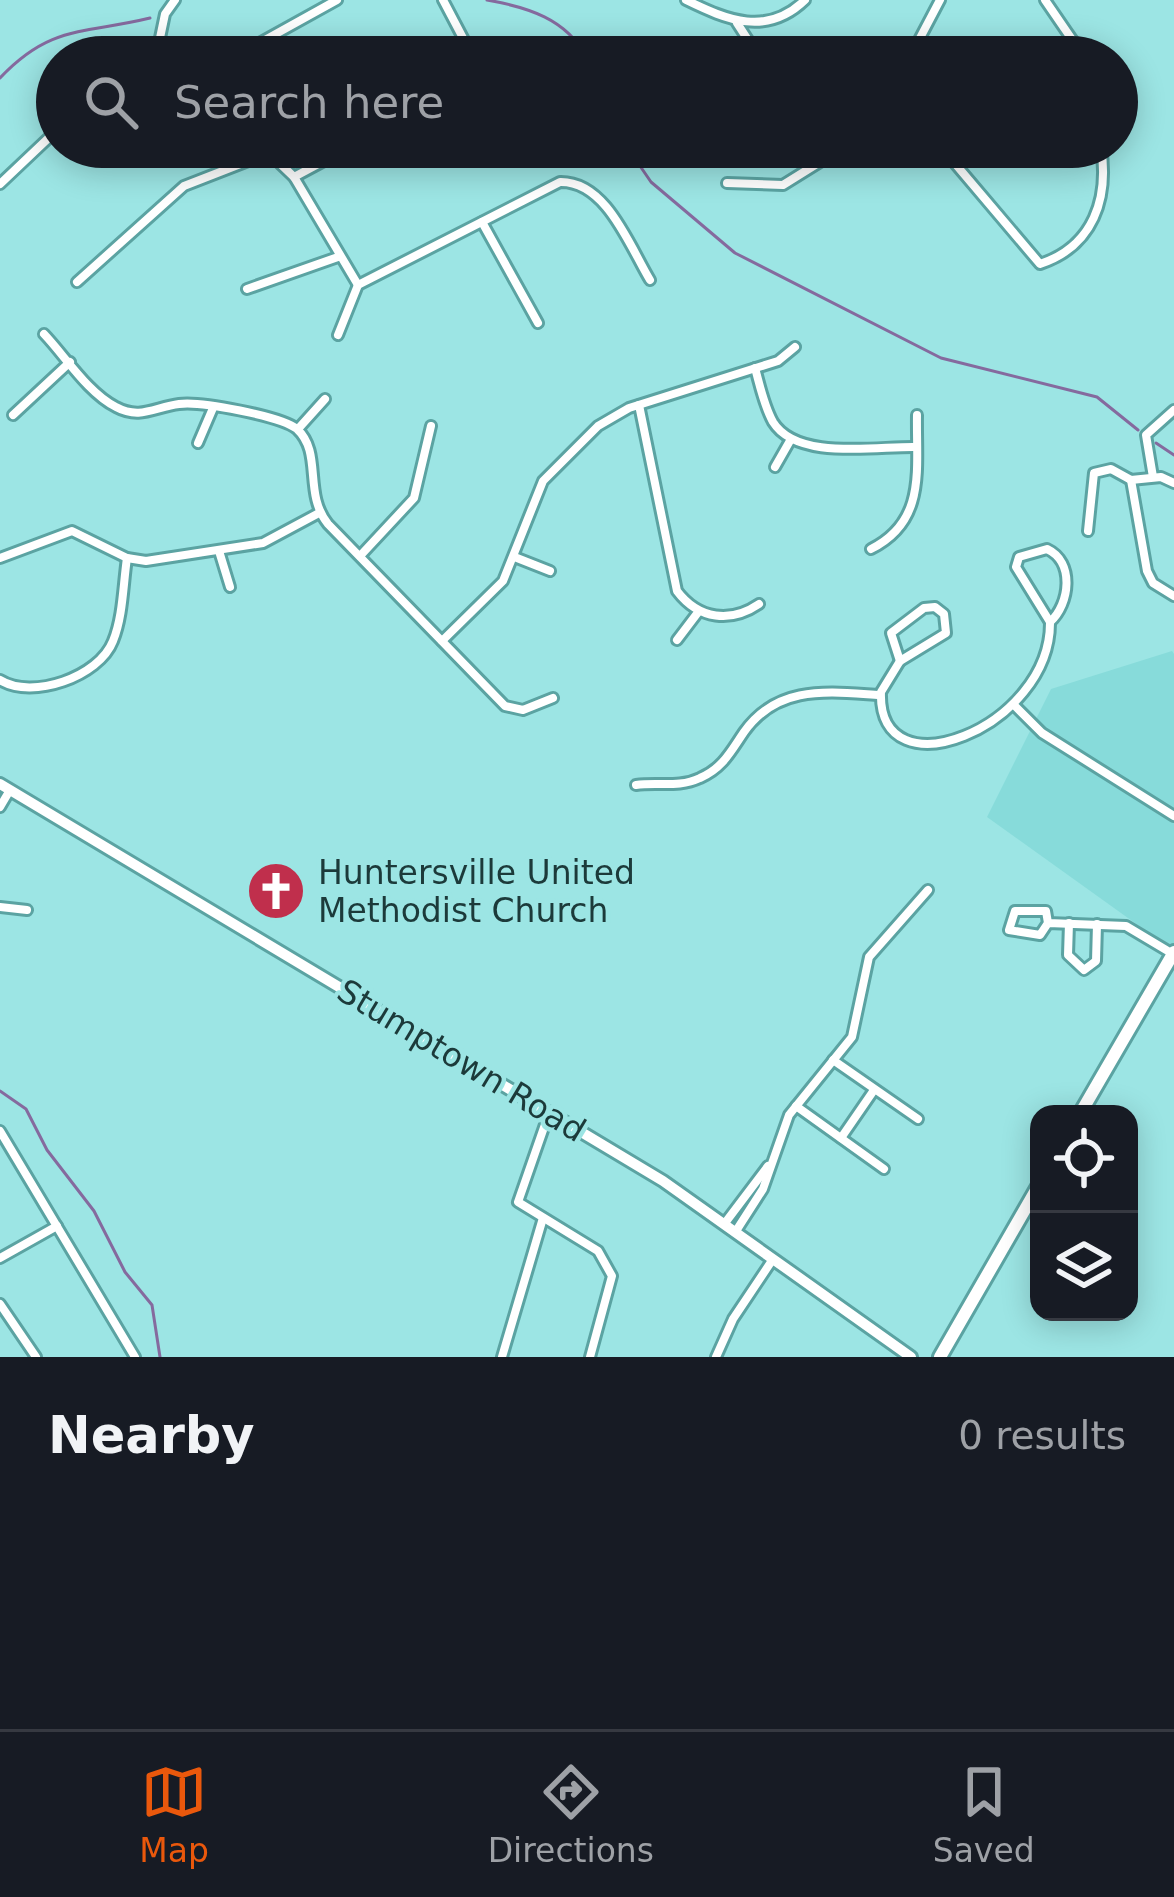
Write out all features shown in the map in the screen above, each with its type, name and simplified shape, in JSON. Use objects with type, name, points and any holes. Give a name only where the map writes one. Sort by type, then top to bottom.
[{"type":"main road","points":[[1085,1105],[1173,953]]},
{"type":"main road","points":[[940,1357],[1030,1201]]},
{"type":"street","points":[[160,36],[165,14],[175,0]]},
{"type":"street","points":[[272,36],[337,0]]},
{"type":"street","points":[[443,0],[462,36]]},
{"type":"street","points":[[686,0],[736,22],[777,20],[805,0]]},
{"type":"street","points":[[921,36],[940,0]]},
{"type":"street","points":[[1045,0],[1070,36]]},
{"type":"street","points":[[736,22],[745,36]]},
{"type":"street","points":[[0,184],[36,150]]},
{"type":"street","points":[[77,282],[177,190],[224,168]]},
{"type":"street","points":[[285,168],[358,285]]},
{"type":"street","points":[[294,177],[311,168]]},
{"type":"street","points":[[728,183],[783,185],[806,168]]},
{"type":"street","points":[[959,168],[1040,264],[1066,249],[1099,214],[1106,186],[1104,168]]},
{"type":"street","points":[[338,334],[358,285],[550,184],[581,184],[609,213],[650,280]]},
{"type":"street","points":[[482,222],[538,323]]},
{"type":"street","points":[[248,289],[338,256]]},
{"type":"street","points":[[44,334],[108,402],[127,412],[142,414],[181,404],[276,420],[297,430],[309,448],[312,495],[319,513],[360,556],[510,708],[531,708],[554,698]]},
{"type":"street","points":[[442,641],[503,581],[517,558],[547,476],[598,426],[639,405],[788,357],[795,347]]},
{"type":"street","points":[[13,415],[70,362]]},
{"type":"street","points":[[755,368],[773,422],[791,439],[822,446],[916,447]]},
{"type":"street","points":[[297,430],[325,399]]},
{"type":"street","points":[[639,405],[676,588],[699,611],[738,616],[759,604]]},
{"type":"street","points":[[198,443],[213,408]]},
{"type":"street","points":[[1153,477],[1146,435],[1174,410]]},
{"type":"street","points":[[871,549],[898,532],[911,516],[917,415]]},
{"type":"street","points":[[360,556],[414,497],[431,426]]},
{"type":"street","points":[[775,467],[791,439]]},
{"type":"street","points":[[1088,531],[1094,473],[1111,469],[1131,480],[1153,477],[1174,483]]},
{"type":"street","points":[[1131,480],[1147,571],[1174,596]]},
{"type":"street","points":[[0,558],[72,532],[127,558],[219,551],[263,543],[319,513]]},
{"type":"street","points":[[901,661],[891,633],[924,608],[940,610],[946,633],[901,661],[880,695],[890,727],[920,745],[987,725],[1015,706],[1031,684],[1050,622],[1063,602],[1066,572],[1060,557],[1047,549],[1019,557],[1016,567],[1050,622]]},
{"type":"street","points":[[219,551],[230,587]]},
{"type":"street","points":[[0,680],[19,689],[38,689],[104,656],[116,632],[127,558]]},
{"type":"street","points":[[517,558],[550,571]]},
{"type":"street","points":[[676,640],[699,611]]},
{"type":"street","points":[[636,785],[686,783],[705,776],[723,764],[754,719],[787,697],[806,692],[880,695]]},
{"type":"street","points":[[1015,706],[1042,734],[1174,816]]},
{"type":"street","points":[[0,808],[5,787]]},
{"type":"street","name":"Stumptown Road","points":[[5,787],[549,1112],[730,1227],[911,1357]]},
{"type":"street","points":[[730,1227],[763,1189],[796,1106],[858,1024],[859,984],[868,957],[928,890]]},
{"type":"street","points":[[0,907],[26,910]]},
{"type":"street","points":[[1015,911],[1046,911],[1048,922],[1040,935],[1009,930],[1015,911]]},
{"type":"street","points":[[1048,922],[1126,926],[1173,953]]},
{"type":"street","points":[[1069,923],[1068,955],[1084,970],[1096,961],[1097,925]]},
{"type":"street","points":[[833,1060],[917,1119]]},
{"type":"street","points":[[841,1138],[874,1090]]},
{"type":"street","points":[[796,1106],[884,1168]]},
{"type":"street","points":[[549,1112],[518,1202],[598,1251],[612,1276],[590,1357]]},
{"type":"street","points":[[0,1131],[130,1355]]},
{"type":"street","points":[[502,1357],[543,1217]]},
{"type":"street","points":[[0,1258],[57,1226]]},
{"type":"street","points":[[716,1357],[733,1319],[774,1258]]},
{"type":"street","points":[[0,1304],[36,1357]]},
{"type":"shaded area","points":[[1172,651],[1174,951],[987,817],[1051,689]]},
{"type":"waterway","points":[[487,0],[544,17],[571,36]]},
{"type":"waterway","points":[[64,36],[150,18]]},
{"type":"waterway","points":[[0,78],[36,48]]},
{"type":"waterway","points":[[641,168],[651,182],[735,253],[941,358],[1097,397],[1138,430]]},
{"type":"waterway","points":[[1156,443],[1174,455]]},
{"type":"waterway","points":[[0,1091],[26,1109],[47,1150],[94,1211],[125,1272],[152,1305],[160,1357]]},
{"type":"place","name":"Huntersville United Methodist Church","points":[[276,891]]}]
